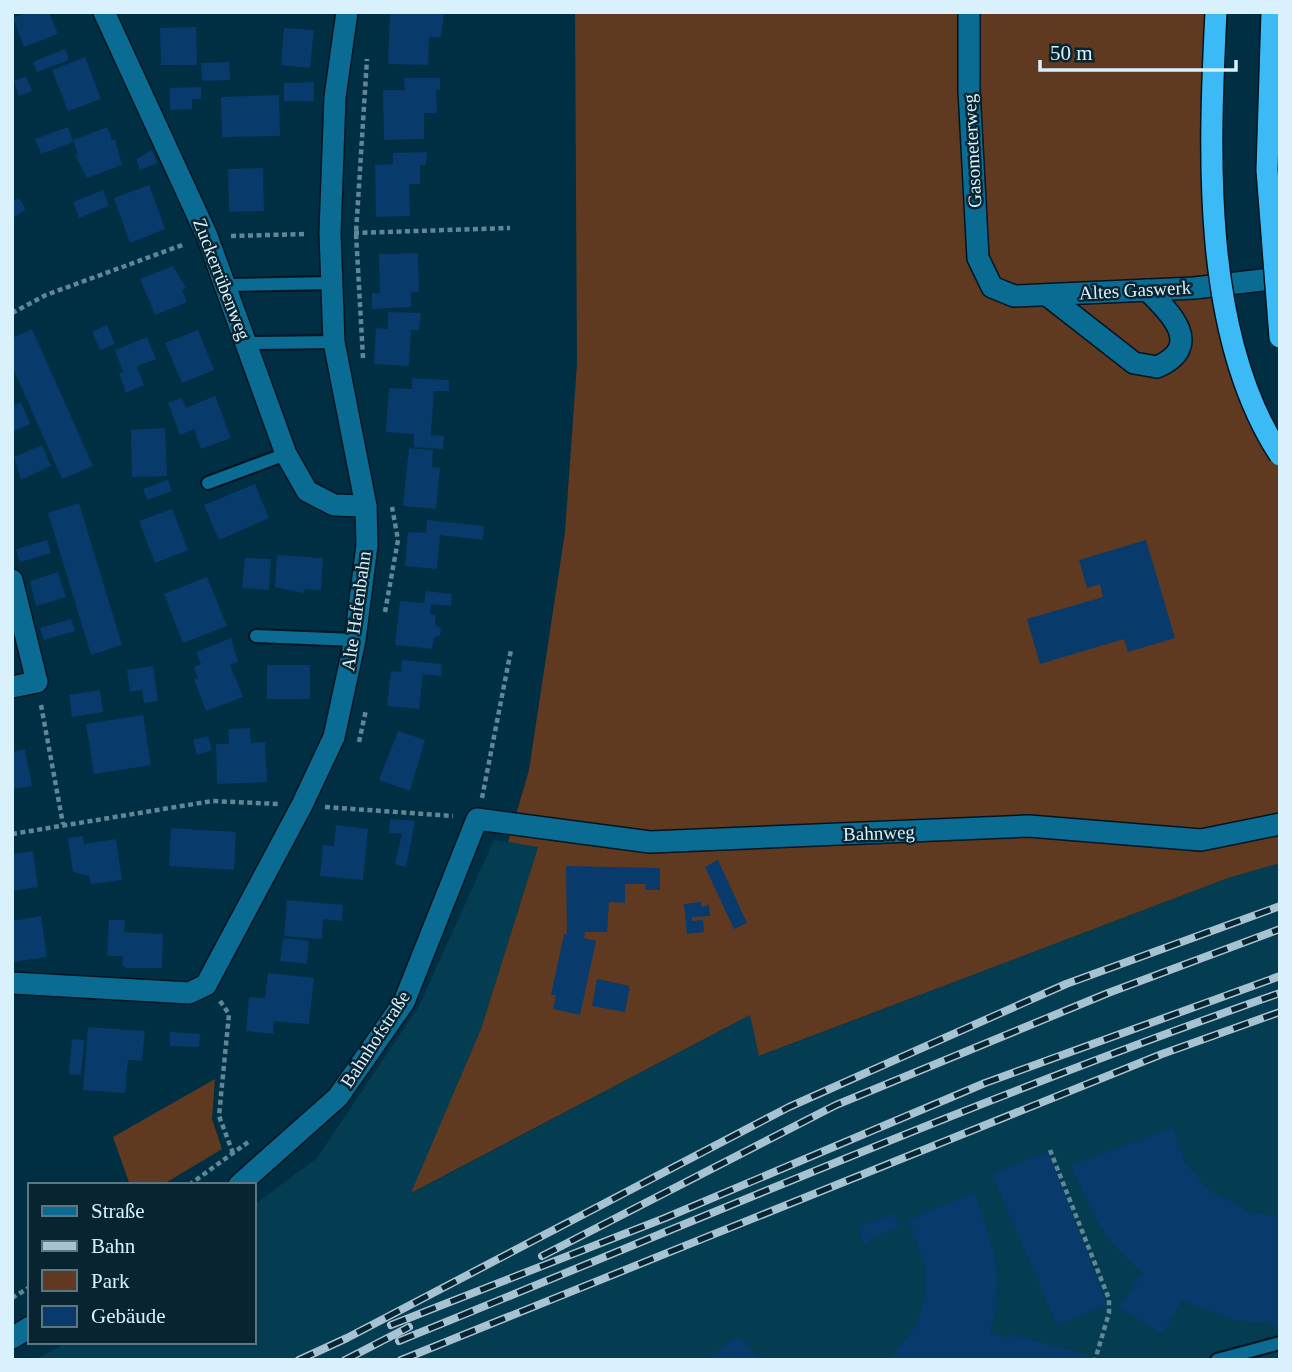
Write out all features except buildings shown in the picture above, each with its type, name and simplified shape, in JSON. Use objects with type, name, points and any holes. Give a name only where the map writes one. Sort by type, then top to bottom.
[{"type":"highway","points":[[1216,12],[1212,134],[1220,280],[1227,320],[1246,383],[1270,440],[1280,455]]},
{"type":"highway","points":[[1272,12],[1267,170],[1280,337]]},
{"type":"street","name":"Zuckerrübenweg","points":[[104,12],[207,236],[286,454],[307,491],[334,505],[366,506]]},
{"type":"street","name":"Alte Hafenbahn","points":[[206,985],[302,805],[334,737],[355,640],[367,545],[366,506],[334,342],[330,233],[335,97],[347,12]]},
{"type":"street","name":"Gasometerweg","points":[[969,12],[969,90],[978,258],[992,287]]},
{"type":"street","name":"Altes Gaswerk","points":[[992,287],[1014,296],[1147,290],[1280,278]]},
{"type":"street","points":[[1046,295],[1134,363],[1157,367],[1175,355],[1181,335],[1176,319],[1147,290]]},
{"type":"street","points":[[12,580],[37,682],[12,687]]},
{"type":"street","name":"Bahnweg","points":[[477,820],[650,842],[1030,825],[1201,840],[1280,824]]},
{"type":"street","name":"Bahnhofstraße","points":[[241,1183],[338,1097],[404,1002],[477,820]]},
{"type":"street","points":[[12,983],[190,993],[206,985]]},
{"type":"street","points":[[12,1338],[28,1328]]},
{"type":"lane","points":[[226,285],[331,283]]},
{"type":"lane","points":[[247,343],[334,342]]},
{"type":"lane","points":[[208,483],[286,454]]},
{"type":"lane","points":[[256,636],[355,640]]},
{"type":"lane","points":[[1217,1360],[1280,1342]]},
{"type":"path","points":[[12,313],[46,295],[207,236],[510,228]]},
{"type":"path","points":[[12,834],[212,801],[302,805],[477,820],[511,650]]},
{"type":"path","points":[[37,682],[63,824]]},
{"type":"path","points":[[206,985],[229,1014],[219,1116],[233,1153]]},
{"type":"path","points":[[1051,1150],[1109,1299],[1109,1313],[1095,1360]]},
{"type":"path","points":[[12,1298],[28,1288]]},
{"type":"shaded area","points":[[494,840],[538,846],[481,1029],[412,1193],[750,1015],[760,1056],[1228,878],[1280,863],[1280,1360],[35,1360],[64,1344],[256,1344],[256,1204],[317,1158],[419,1006]]},
{"type":"green space","points":[[575,12],[1216,12],[1216,289],[1280,455],[1280,863],[1228,878],[759,1056],[750,1015],[411,1193],[481,1029],[538,847],[508,842],[529,770],[565,532],[577,364]]},
{"type":"green space","points":[[215,1079],[212,1119],[222,1149],[165,1183],[129,1183],[113,1137]]},
{"type":"railway","points":[[299,1360],[347,1338],[789,1107],[1066,984],[1280,906]]},
{"type":"railway","points":[[542,1256],[836,1105],[1108,993],[1280,929]]},
{"type":"railway","points":[[391,1325],[665,1218],[985,1083],[1280,976]]},
{"type":"railway","points":[[399,1341],[947,1118],[1280,993]]},
{"type":"railway","points":[[401,1360],[1162,1054],[1280,1012]]},
{"type":"railway","points":[[345,1360],[409,1327]]}]
